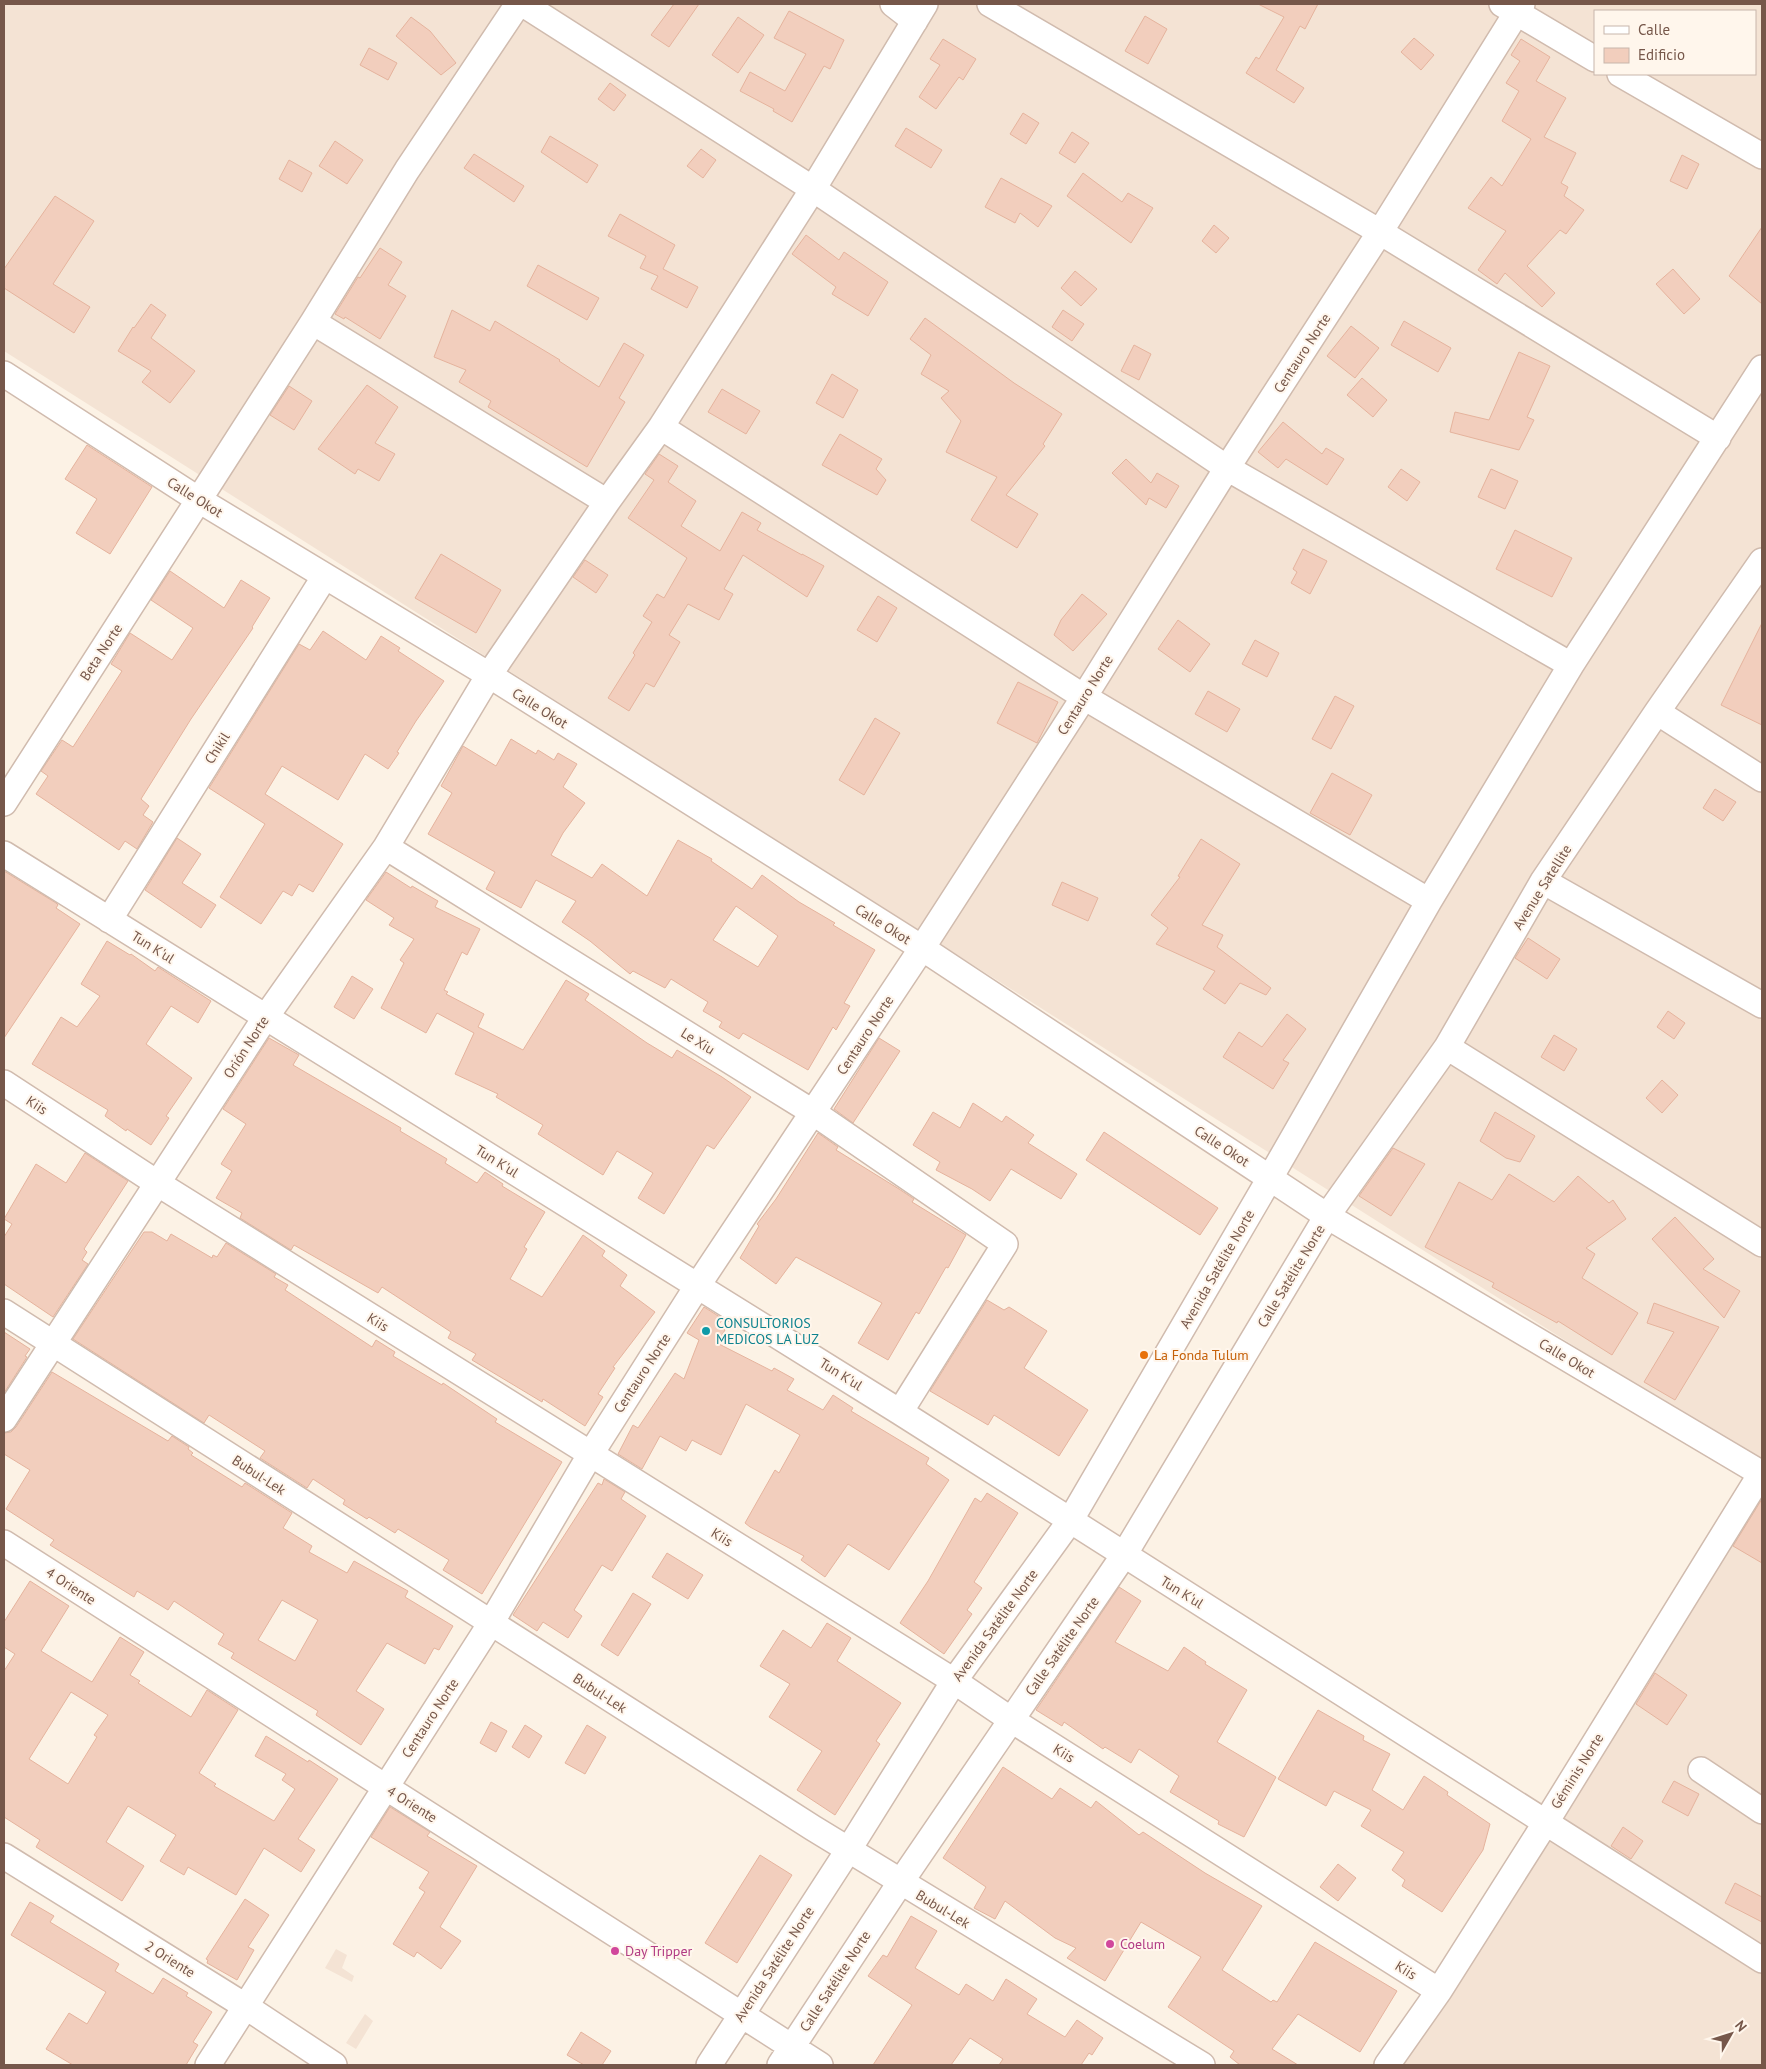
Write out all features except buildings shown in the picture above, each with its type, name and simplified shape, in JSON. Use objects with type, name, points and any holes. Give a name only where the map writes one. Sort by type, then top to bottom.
[{"type":"street","name":"Beta Norte","points":[[4,803],[313,322],[407,170],[518,4]]},
{"type":"street","points":[[523,4],[813,189],[1227,468],[1571,665]]},
{"type":"street","points":[[893,4],[920,13]]},
{"type":"street","points":[[990,4],[1380,232],[1718,438]]},
{"type":"street","points":[[1513,7],[1594,58]]},
{"type":"street","name":"Centauro Norte","points":[[208,2065],[491,1623],[590,1455],[698,1285],[922,948],[1084,697],[1227,468],[1380,232],[1513,7]]},
{"type":"street","name":"Orión Norte","points":[[4,1419],[265,1018],[386,847],[489,675],[607,502],[661,427],[813,189],[920,13]]},
{"type":"street","points":[[1622,75],[1762,156]]},
{"type":"street","points":[[313,322],[607,502]]},
{"type":"street","name":"Avenida Satélite Norte","points":[[708,2065],[849,1849],[954,1681],[1070,1521],[1270,1178],[1428,900],[1571,665],[1762,368]]},
{"type":"street","name":"Calle Okot","points":[[4,374],[199,500],[489,675],[922,948],[1327,1216],[1762,1473]]},
{"type":"street","points":[[661,427],[1084,697],[1428,900]]},
{"type":"street","name":"Avenue Satellite","points":[[1327,1216],[1447,1047],[1542,882],[1762,561]]},
{"type":"street","name":"Chikil","points":[[109,920],[326,576]]},
{"type":"street","points":[[1657,712],[1762,779]]},
{"type":"street","name":"Le Xiu","points":[[386,847],[814,1113],[1006,1244],[900,1412]]},
{"type":"street","name":"Tun K'ul","points":[[4,854],[900,1412],[1762,1960]]},
{"type":"street","points":[[1542,882],[1762,1005]]},
{"type":"street","points":[[1447,1047],[1762,1244]]},
{"type":"street","name":"Kiis","points":[[4,1083],[157,1183],[954,1681],[1010,1719],[1439,1991]]},
{"type":"street","name":"Calle Satélite Norte","points":[[785,2057],[1010,1719],[1124,1556],[1327,1216]]},
{"type":"street","name":"Bubul-Lek","points":[[4,1312],[900,1883],[1202,2065]]},
{"type":"street","name":"Géminis Norte","points":[[1387,2065],[1439,1991],[1762,1473]]},
{"type":"street","name":"4 Oriente","points":[[4,1543],[741,2014],[785,2057],[820,2065]]},
{"type":"street","points":[[1701,1770],[1762,1811]]},
{"type":"street","name":"2 Oriente","points":[[4,1856],[245,2006],[334,2065]]},
{"type":"shaded area","points":[[4,4],[1762,4],[1762,1465],[4,351]]},
{"type":"shaded area","points":[[1762,1483],[1762,2065],[1395,2065]]},
{"type":"shaded area","points":[[336,1949],[347,1955],[342,1968],[354,1976],[352,1982],[325,1968]]},
{"type":"shaded area","points":[[365,2014],[373,2021],[356,2049],[346,2043]]},
{"type":"place","name":"CONSULTORIOS MEDICOS LA LUZ","points":[[706,1331]]},
{"type":"place","name":"La Fonda Tulum","points":[[1144,1355]]},
{"type":"place","name":"Coelum","points":[[1110,1944]]},
{"type":"place","name":"Day Tripper","points":[[615,1951]]}]
